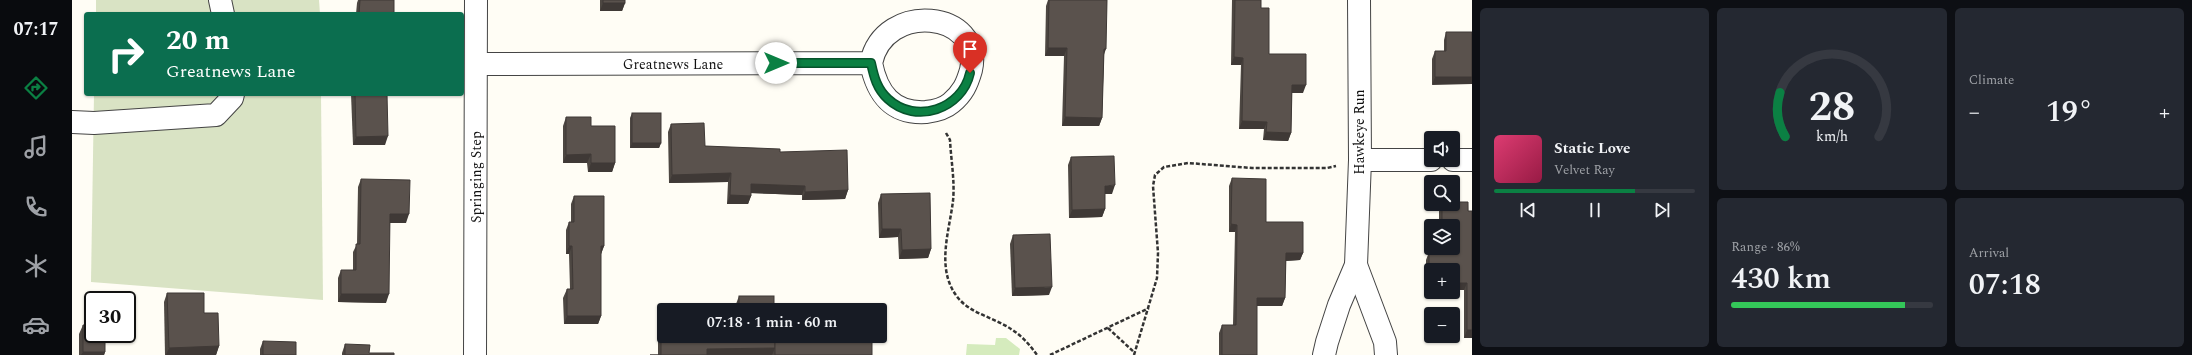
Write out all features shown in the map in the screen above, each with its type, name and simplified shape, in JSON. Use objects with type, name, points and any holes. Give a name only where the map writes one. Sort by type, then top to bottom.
[{"type":"street","points":[[220,0],[223,12]]},
{"type":"street","name":"Springing Step","points":[[475,355],[476,0]]},
{"type":"street","name":"Hawkeye Run","points":[[1324,355],[1339,305],[1356,265],[1360,160],[1359,0]]},
{"type":"street","points":[[920,12],[938,14],[952,21],[962,32],[969,44],[972,62],[968,84],[962,93],[950,104],[936,111],[915,112],[898,107],[887,98],[875,82],[871,63],[874,46],[882,32],[893,20],[903,15],[920,12]]},
{"type":"street","name":"Greatnews Lane","points":[[476,64],[871,63]]},
{"type":"street","points":[[72,122],[94,123],[216,115],[232,96]]},
{"type":"street","points":[[1360,160],[1424,160]]},
{"type":"street","points":[[1460,160],[1472,160]]},
{"type":"street","name":"Hawkeye Run","points":[[1356,265],[1385,342],[1386,355]]},
{"type":"path","points":[[936,111],[950,140],[953,200],[946,237],[945,264],[949,283],[959,299],[982,315],[1011,329],[1027,342],[1037,355]]},
{"type":"path","points":[[1108,328],[1134,354],[1150,307],[1157,278],[1158,253],[1153,186],[1155,175],[1164,167],[1188,163],[1252,168],[1327,168],[1360,160]]},
{"type":"path","points":[[1050,355],[1150,307]]},
{"type":"green space","points":[[96,0],[319,0],[320,12],[96,12]]},
{"type":"green space","points":[[94,96],[321,96],[323,300],[91,282]]},
{"type":"green space","points":[[996,338],[1006,338],[1020,349],[1019,355],[966,355],[967,344],[995,345]]},
{"type":"building","points":[[360,0],[394,0],[394,12],[359,12]]},
{"type":"building","points":[[603,0],[625,0],[625,3],[603,3]]},
{"type":"building","points":[[1049,0],[1107,0],[1102,118],[1065,117],[1067,48],[1048,48]]},
{"type":"building","points":[[1235,0],[1261,0],[1261,8],[1269,8],[1269,54],[1306,54],[1306,85],[1292,85],[1291,133],[1266,132],[1267,122],[1242,121],[1243,58],[1234,57]]},
{"type":"building","points":[[1446,32],[1472,32],[1472,77],[1435,77],[1435,51],[1446,51]]},
{"type":"building","points":[[355,96],[387,96],[388,136],[356,137]]},
{"type":"building","points":[[632,113],[661,113],[661,143],[632,143]]},
{"type":"building","points":[[566,117],[591,117],[591,126],[615,126],[615,163],[591,163],[591,154],[566,155]]},
{"type":"building","points":[[704,123],[705,146],[780,149],[780,152],[847,150],[848,190],[805,192],[805,186],[751,184],[751,196],[730,195],[731,173],[672,175],[671,124]]},
{"type":"building","points":[[1114,156],[1115,185],[1105,186],[1105,209],[1072,210],[1071,157]]},
{"type":"building","points":[[1232,178],[1266,179],[1266,222],[1303,222],[1303,253],[1286,253],[1285,298],[1257,298],[1257,355],[1222,355],[1222,325],[1236,325],[1237,225],[1231,224]]},
{"type":"building","points":[[361,179],[410,180],[409,214],[390,214],[389,294],[341,294],[341,270],[356,270],[356,244],[360,244]]},
{"type":"building","points":[[930,193],[931,249],[902,250],[901,229],[882,229],[881,194]]},
{"type":"building","points":[[574,196],[604,196],[604,246],[601,246],[601,316],[567,316],[567,289],[573,289],[572,246],[569,246],[569,222],[574,222]]},
{"type":"building","points":[[1460,202],[1468,202],[1468,211],[1472,211],[1472,330],[1467,330],[1467,283],[1460,283],[1460,263],[1429,263],[1429,255],[1460,255],[1460,219],[1442,219],[1442,211],[1460,211]]},
{"type":"building","points":[[1050,234],[1052,287],[1015,288],[1013,235]]},
{"type":"building","points":[[167,293],[204,293],[204,313],[218,313],[219,346],[169,348]]},
{"type":"building","points":[[739,296],[774,296],[774,303],[739,303]]},
{"type":"building","points":[[83,325],[84,343],[105,343],[105,352],[83,352]]},
{"type":"building","points":[[263,341],[296,342],[296,355],[263,355]]},
{"type":"building","points":[[661,343],[775,343],[775,348],[707,349],[707,355],[661,355]]},
{"type":"building","points":[[775,343],[872,343],[872,355],[775,355]]},
{"type":"building","points":[[345,344],[370,345],[369,353],[394,353],[394,355],[345,355]]},
{"type":"route","points":[[776,63],[871,63],[875,82],[887,98],[898,107],[915,112],[936,111],[950,104],[962,93],[968,84],[970,73]]}]
